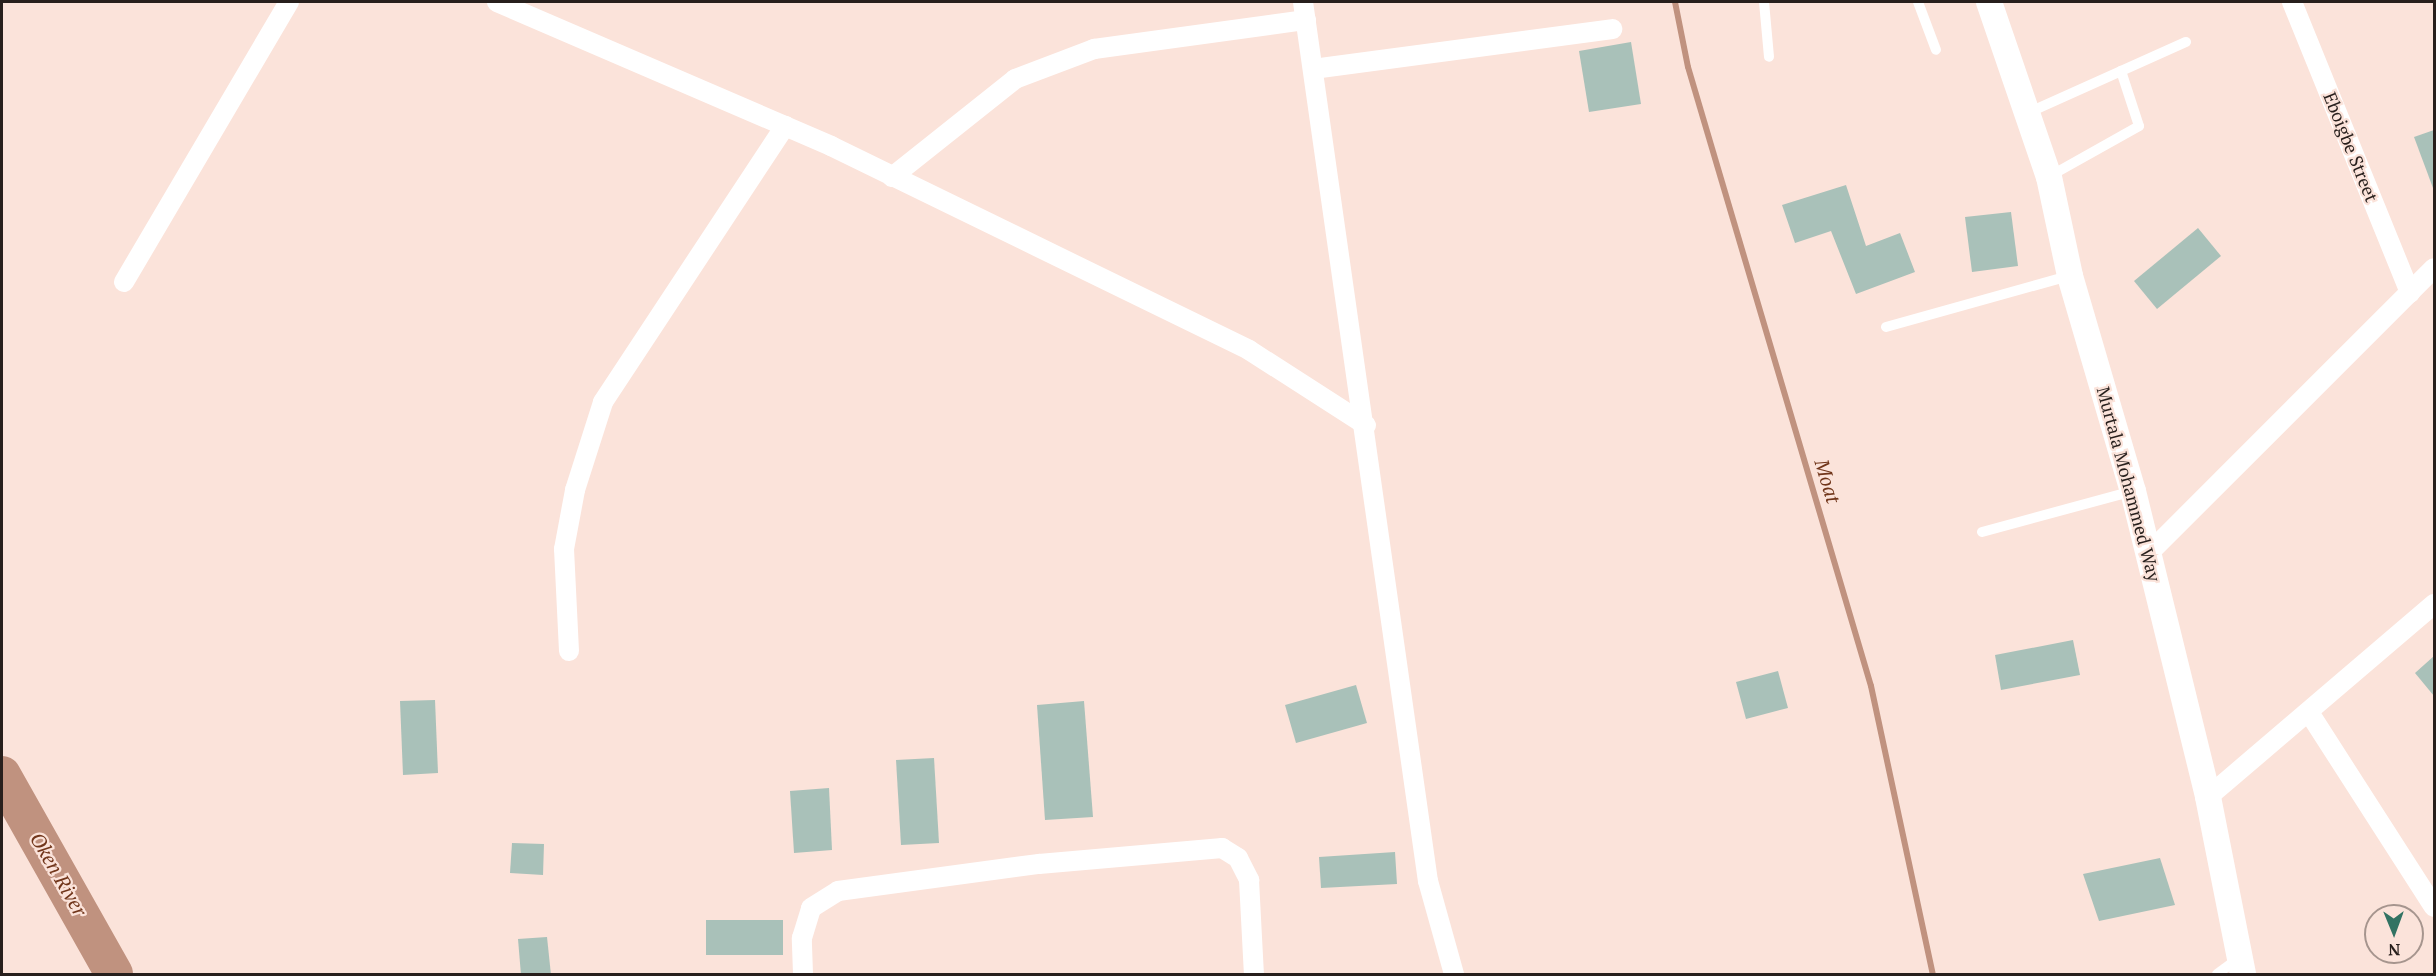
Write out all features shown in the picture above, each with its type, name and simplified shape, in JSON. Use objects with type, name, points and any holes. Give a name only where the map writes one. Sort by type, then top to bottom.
[{"type":"street","points":[[124,282],[290,2]]},
{"type":"street","points":[[497,2],[785,126],[1249,350],[1366,425]]},
{"type":"street","name":"Murtala Mohammed Way","points":[[1989,2],[2030,112],[2049,177],[2070,276],[2133,491],[2208,797],[2241,966]]},
{"type":"street","name":"Eboigbe Street","points":[[2292,2],[2410,293]]},
{"type":"street","points":[[892,177],[1015,79],[1094,49],[1304,11],[1366,425],[1428,881],[1454,975]]},
{"type":"street","points":[[1313,69],[1612,29]]},
{"type":"street","points":[[569,651],[564,549],[575,490],[603,402],[785,126]]},
{"type":"street","points":[[2148,554],[2434,268]]},
{"type":"street","points":[[2208,797],[2310,714],[2434,604]]},
{"type":"street","points":[[2310,714],[2434,907]]},
{"type":"street","points":[[803,975],[802,938],[811,908],[838,891],[1039,864],[1222,848],[1238,858],[1249,880],[1254,975]]},
{"type":"lane","points":[[1764,2],[1769,57]]},
{"type":"lane","points":[[1918,2],[1936,50]]},
{"type":"lane","points":[[2030,112],[2186,42]]},
{"type":"lane","points":[[2049,177],[2139,126],[2121,71]]},
{"type":"lane","points":[[1886,327],[2070,276]]},
{"type":"lane","points":[[1982,532],[2133,491]]},
{"type":"lane","points":[[2217,975],[2241,966]]},
{"type":"building","points":[[1631,42],[1641,104],[1589,112],[1579,51]]},
{"type":"building","points":[[2434,130],[2434,188],[2433,188],[2414,137]]},
{"type":"building","points":[[1846,185],[1866,246],[1900,233],[1915,272],[1856,294],[1831,231],[1795,243],[1782,205]]},
{"type":"building","points":[[2011,212],[2018,266],[1972,272],[1965,217]]},
{"type":"building","points":[[2198,228],[2221,256],[2157,309],[2134,281]]},
{"type":"building","points":[[2073,640],[2080,675],[2001,690],[1995,655]]},
{"type":"building","points":[[2434,656],[2434,696],[2415,673]]},
{"type":"building","points":[[1778,671],[1788,708],[1746,719],[1736,682]]},
{"type":"building","points":[[1356,685],[1367,723],[1296,743],[1285,705]]},
{"type":"building","points":[[435,700],[438,773],[403,775],[400,701]]},
{"type":"building","points":[[1084,701],[1093,817],[1045,820],[1037,705]]},
{"type":"building","points":[[934,758],[939,843],[901,845],[896,760]]},
{"type":"building","points":[[829,788],[832,850],[794,853],[790,791]]},
{"type":"building","points":[[512,843],[544,844],[543,875],[510,873]]},
{"type":"building","points":[[1395,852],[1397,884],[1321,888],[1319,857]]},
{"type":"building","points":[[2160,858],[2175,905],[2099,921],[2083,874]]},
{"type":"building","points":[[706,920],[783,920],[783,955],[706,955]]},
{"type":"building","points":[[547,937],[551,975],[521,975],[518,939]]},
{"type":"waterway","name":"Moat","points":[[1675,2],[1688,67],[1871,686],[1933,974]]},
{"type":"waterway","name":"Oken River","points":[[2,775],[114,974]]}]
